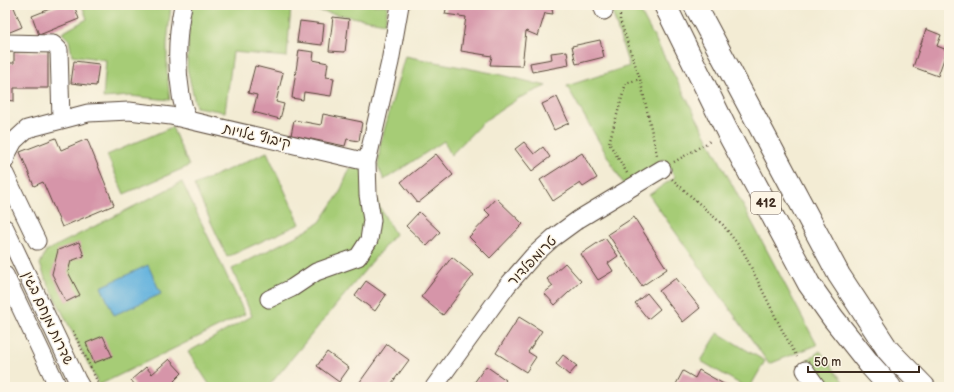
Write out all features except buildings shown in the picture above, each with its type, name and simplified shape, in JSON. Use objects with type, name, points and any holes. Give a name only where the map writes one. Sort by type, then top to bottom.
[{"type":"main road","name":"412","points":[[665,5],[727,131],[809,284],[833,318],[871,366],[890,387]]},
{"type":"main road","name":"412","points":[[695,5],[839,275],[888,350],[920,387]]},
{"type":"main road","points":[[888,350],[924,387]]},
{"type":"main road","points":[[871,366],[883,387]]},
{"type":"street","points":[[183,5],[179,24],[178,63],[181,95],[188,120]]},
{"type":"street","points":[[269,299],[292,288],[316,272],[358,257],[369,240],[372,220],[368,195],[367,162],[390,62],[400,5]]},
{"type":"street","points":[[5,43],[52,44],[59,50],[60,120]]},
{"type":"street","name":"קיבוץ גלויות","points":[[5,161],[14,141],[27,129],[88,113],[129,111],[171,116],[367,162]]},
{"type":"street","name":"טרומפלדור","points":[[434,387],[507,286],[533,256],[553,238],[579,219],[662,169]]},
{"type":"street","points":[[5,174],[37,241]]},
{"type":"street","name":"שדרות מנחם בגין","points":[[5,228],[81,387]]},
{"type":"street","name":"שדרות מנחם בגין","points":[[5,275],[58,387]]},
{"type":"street","points":[[805,370],[817,387]]},
{"type":"path","points":[[609,9],[620,20],[640,78],[654,148],[662,169],[724,225],[743,251],[782,330],[805,370]]},
{"type":"path","points":[[634,185],[609,143],[626,83],[640,78]]},
{"type":"path","points":[[662,169],[727,131]]},
{"type":"green space","points":[[82,5],[171,5],[167,44],[167,72],[170,100],[130,96],[103,98],[106,60],[72,55],[69,40],[62,33],[87,19]]},
{"type":"green space","points":[[193,5],[388,5],[385,23],[291,6],[287,57],[233,52],[225,112],[196,107],[187,68],[189,27]]},
{"type":"green space","points":[[610,5],[637,5],[817,345],[769,364],[649,195],[675,177],[663,159],[624,185],[567,86],[629,66]]},
{"type":"green space","points":[[405,56],[502,75],[546,86],[519,98],[484,121],[451,155],[444,141],[384,180],[378,166],[380,145]]},
{"type":"green space","points":[[172,127],[189,166],[124,194],[107,155]]},
{"type":"green space","points":[[267,152],[300,224],[227,257],[194,185]]},
{"type":"green space","points":[[350,168],[364,169],[379,206],[395,234],[268,387],[211,387],[188,352],[252,316],[232,269],[306,231],[320,222],[339,194]]},
{"type":"green space","points":[[182,182],[245,314],[99,385],[45,278],[40,264],[46,251]]},
{"type":"green space","points":[[718,333],[765,361],[750,387],[745,387],[701,361]]},
{"type":"green space","points":[[820,351],[847,387],[826,387],[806,361]]},
{"type":"water","points":[[148,265],[161,294],[114,315],[101,287]]}]
